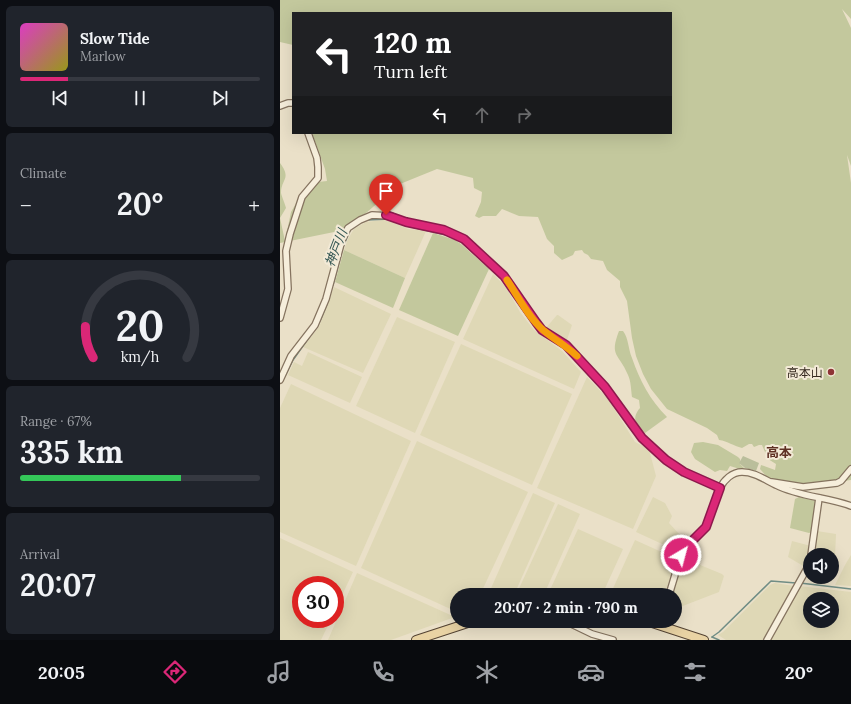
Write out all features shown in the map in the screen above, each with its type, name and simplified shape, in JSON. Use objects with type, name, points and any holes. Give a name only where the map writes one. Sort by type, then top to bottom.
[{"type":"main road","points":[[416,640],[453,628]]},
{"type":"main road","points":[[673,628],[704,640]]},
{"type":"street","points":[[280,106],[292,103]]},
{"type":"street","points":[[280,318],[288,289],[286,251],[290,234],[302,197],[318,178],[317,158],[312,149],[308,134]]},
{"type":"street","points":[[280,380],[291,356],[317,320],[326,299],[342,240],[348,228],[360,220],[372,215],[391,216],[406,222],[444,230],[464,239],[504,276],[542,330],[566,345],[605,387],[642,438],[666,460],[684,472],[720,488]]},
{"type":"street","points":[[770,482],[803,487],[837,483],[841,482],[848,476],[851,469]]},
{"type":"street","points":[[670,588],[681,555],[687,546],[706,527],[720,488],[727,479],[740,472],[756,475],[796,492],[851,506]]},
{"type":"street","points":[[812,548],[819,498]]},
{"type":"street","points":[[767,640],[803,576]]},
{"type":"street","points":[[580,628],[592,634],[613,640]]},
{"type":"shaded area","points":[[383,220],[408,229],[426,231],[405,278],[344,250],[354,229],[366,222]]},
{"type":"shaded area","points":[[493,274],[506,287],[520,312],[534,330],[562,351],[581,372],[574,389],[463,339]]},
{"type":"shaded area","points":[[334,287],[391,314],[363,373],[303,347],[319,327]]},
{"type":"shaded area","points":[[557,315],[572,325],[567,340],[564,342],[545,329]]},
{"type":"shaded area","points":[[397,317],[455,342],[415,433],[356,406]]},
{"type":"shaded area","points":[[461,344],[572,394],[532,485],[420,435]]},
{"type":"shaded area","points":[[308,352],[362,377],[350,403],[288,375],[294,362],[302,366]]},
{"type":"shaded area","points":[[587,377],[608,399],[635,442],[649,449],[656,476],[633,529],[537,488]]},
{"type":"shaded area","points":[[291,384],[411,441],[356,566],[280,532],[280,408]]},
{"type":"shaded area","points":[[417,441],[528,492],[483,588],[450,588],[450,609],[361,568]]},
{"type":"shaded area","points":[[533,493],[555,503],[517,588],[491,588]]},
{"type":"shaded area","points":[[653,497],[665,503],[672,516],[669,523],[680,535],[673,549],[636,532]]},
{"type":"shaded area","points":[[558,504],[580,514],[547,588],[519,588]]},
{"type":"shaded area","points":[[578,529],[623,549],[605,588],[551,588]]},
{"type":"shaded area","points":[[817,531],[836,534],[835,548],[815,548]]},
{"type":"shaded area","points":[[280,538],[353,572],[344,591],[344,576],[292,576],[292,628],[327,628],[321,640],[280,640]]},
{"type":"shaded area","points":[[635,540],[675,558],[674,567],[666,588],[613,588]]},
{"type":"shaded area","points":[[792,541],[811,546],[811,548],[803,548],[803,566],[788,557]]},
{"type":"shaded area","points":[[851,555],[851,586],[835,585],[839,584],[839,577]]},
{"type":"shaded area","points":[[688,560],[722,574],[724,576],[719,592],[682,606],[682,588],[675,588],[682,565]]},
{"type":"shaded area","points":[[357,573],[450,615],[450,619],[391,640],[328,640],[333,628],[344,628],[344,603]]},
{"type":"shaded area","points":[[775,583],[794,586],[763,640],[726,640],[718,635],[723,632],[770,585]]},
{"type":"shaded area","points":[[799,586],[851,592],[851,640],[770,640]]},
{"type":"green space","points":[[280,0],[851,0],[851,19],[842,9],[851,28],[851,166],[847,155],[851,183],[851,480],[803,486],[767,477],[760,469],[761,465],[775,470],[776,464],[768,459],[762,445],[754,447],[752,444],[749,444],[742,448],[719,440],[717,435],[707,428],[667,409],[651,389],[636,356],[627,301],[620,287],[620,281],[607,270],[603,261],[591,259],[582,250],[575,251],[573,255],[562,260],[554,253],[554,246],[547,239],[538,217],[519,216],[502,209],[496,216],[483,216],[479,218],[475,216],[481,202],[482,192],[474,188],[473,178],[437,169],[400,184],[366,213],[339,231],[280,243],[280,218],[285,241],[291,212],[298,200],[318,182],[327,181],[325,169],[312,134],[672,134],[672,12],[292,12],[292,45],[280,42]]},
{"type":"green space","points":[[280,163],[286,176],[281,188],[281,193],[286,208],[280,218]]},
{"type":"green space","points":[[433,233],[455,240],[489,269],[458,336],[399,310]]},
{"type":"green space","points":[[344,250],[405,278],[393,308],[335,282]]},
{"type":"green space","points":[[619,331],[623,331],[625,334],[635,366],[646,390],[655,404],[667,417],[645,433],[637,425],[635,418],[640,408],[639,400],[632,397],[629,377],[615,351],[616,339]]},
{"type":"green space","points":[[703,442],[718,445],[738,457],[740,459],[740,464],[744,468],[743,470],[730,466],[727,471],[720,470],[715,472],[695,459],[691,452],[694,443]]},
{"type":"green space","points":[[743,456],[759,463],[756,471],[745,468],[739,463]]},
{"type":"green space","points":[[799,497],[816,501],[812,532],[809,533],[790,528],[795,499]]},
{"type":"waterway","name":"神戸川","points":[[367,220],[390,219],[407,226],[450,236]]},
{"type":"waterway","name":"神戸川","points":[[333,285],[343,247],[351,228]]},
{"type":"waterway","name":"神戸川","points":[[459,240],[504,280]]},
{"type":"waterway","name":"神戸川","points":[[516,298],[540,331]]},
{"type":"waterway","name":"神戸川","points":[[320,321],[327,304]]},
{"type":"waterway","name":"神戸川","points":[[285,376],[293,360],[310,336]]},
{"type":"waterway","name":"神戸川","points":[[551,339],[563,347],[609,397]]},
{"type":"waterway","name":"神戸川","points":[[620,413],[629,427],[643,443]]},
{"type":"waterway","points":[[712,637],[771,581],[796,583]]},
{"type":"waterway","points":[[800,583],[851,589]]},
{"type":"waterway","points":[[712,637],[719,640]]},
{"type":"slow traffic","points":[[507,280],[542,330],[566,345],[577,356]]},
{"type":"place","name":"高本山","points":[[831,372]]},
{"type":"district","name":"高本","points":[[779,452]]},
{"type":"route","points":[[386,215],[406,222],[444,230],[464,239],[504,276],[542,330],[566,345],[605,387],[618,402],[642,438],[666,460],[684,472],[699,480],[720,488],[713,505],[710,520],[706,527],[692,540],[681,555]]}]
